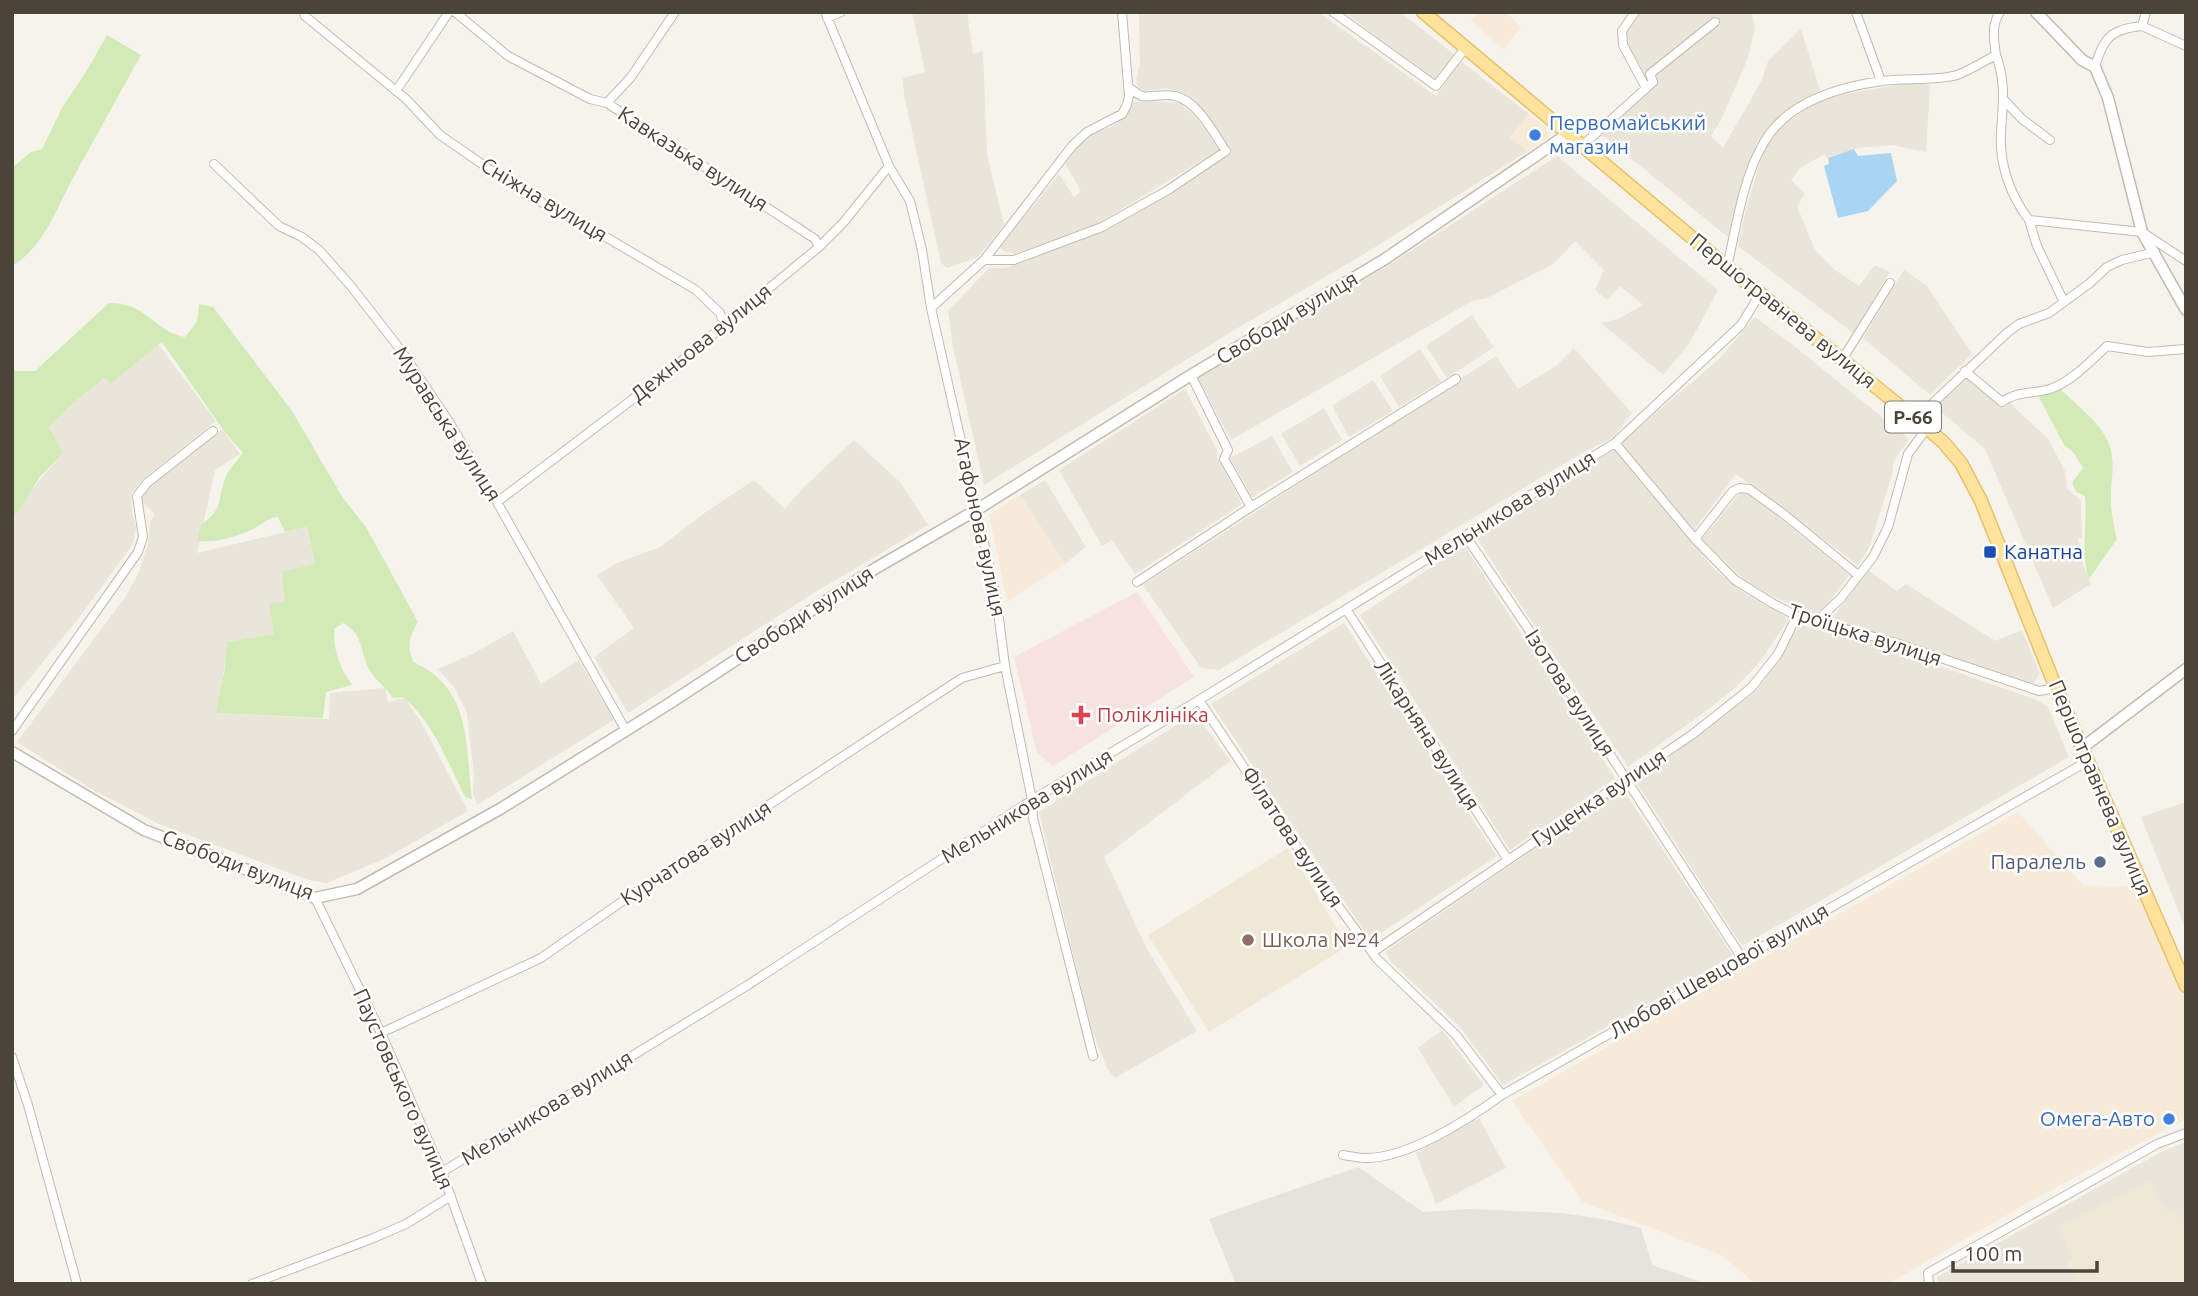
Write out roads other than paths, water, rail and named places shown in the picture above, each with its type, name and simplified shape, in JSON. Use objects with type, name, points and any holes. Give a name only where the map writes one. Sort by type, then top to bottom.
[{"type":"main road","name":"Першотравнева вулиця","points":[[1423,12],[1727,267],[1927,428],[1961,463],[1981,502],[2056,688],[2186,986]]},
{"type":"street","points":[[396,90],[449,12]]},
{"type":"street","name":"Кавказька вулиця","points":[[455,12],[508,57],[590,99],[607,103],[815,239],[819,247]]},
{"type":"street","points":[[607,103],[631,77],[676,12]]},
{"type":"street","points":[[826,15],[841,12]]},
{"type":"street","points":[[931,309],[985,260],[1072,146],[1087,132],[1122,114],[1127,105],[1128,87],[1122,12]]},
{"type":"street","points":[[1333,12],[1436,86],[1466,47]]},
{"type":"street","points":[[1635,12],[1622,31],[1623,45],[1646,88]]},
{"type":"street","points":[[1856,12],[1881,81]]},
{"type":"street","points":[[2000,12],[1995,20],[1993,33],[2005,101],[2001,134],[2006,178],[2016,203],[2029,220],[2036,246],[2063,300]]},
{"type":"street","points":[[2036,12],[2082,60],[2095,67]]},
{"type":"street","points":[[2142,26],[2146,12]]},
{"type":"street","name":"Сніжна вулиця","points":[[303,13],[396,90],[440,135],[501,179],[696,290],[720,313],[724,325]]},
{"type":"street","name":"Агафонова вулиця","points":[[826,15],[888,166],[909,201],[922,250],[931,309],[996,596],[1005,666],[1032,800],[1033,818],[1093,1056]]},
{"type":"street","points":[[1583,145],[1653,82],[1650,75],[1715,22]]},
{"type":"street","points":[[2186,46],[2142,26],[2129,28],[2111,34],[2100,48],[2095,67],[2108,98],[2142,232],[2186,310]]},
{"type":"street","points":[[1727,267],[1752,169],[1763,142],[1780,123],[1816,97],[1881,81],[1956,75],[1996,55]]},
{"type":"street","points":[[985,260],[1014,260],[1102,227],[1168,190],[1226,151],[1196,109],[1179,96],[1142,96],[1128,87]]},
{"type":"street","points":[[2005,101],[2022,119],[2050,139]]},
{"type":"street","name":"Свободи вулиця","points":[[12,752],[144,830],[315,898],[357,889],[500,810],[876,568],[978,509],[1385,259],[1569,133]]},
{"type":"street","name":"Муравська вулиця","points":[[214,164],[279,226],[302,237],[319,250],[337,268],[400,349],[448,419],[625,729]]},
{"type":"street","name":"Дежньова вулиця","points":[[497,502],[658,380],[819,247],[843,223],[888,166]]},
{"type":"street","points":[[2029,220],[2142,232],[2186,261]]},
{"type":"street","points":[[1916,419],[2019,324],[2049,313],[2107,267],[2122,260],[2155,252]]},
{"type":"street","points":[[1842,360],[1890,283]]},
{"type":"street","name":"Мельникова вулиця","points":[[442,1172],[759,977],[1032,800],[1615,443],[1741,325],[1760,294]]},
{"type":"street","points":[[1965,371],[2002,402],[2010,396],[2052,388],[2086,366],[2107,346],[2148,352],[2186,349]]},
{"type":"street","points":[[1191,376],[1228,450],[1224,459],[1251,507]]},
{"type":"street","points":[[1137,582],[1456,379]]},
{"type":"street","points":[[1816,622],[1841,598],[1873,557],[1883,538],[1908,454],[1927,428]]},
{"type":"street","points":[[12,730],[138,552],[143,537],[137,496],[147,483],[213,430]]},
{"type":"street","name":"Троїцька вулиця","points":[[1615,443],[1695,539],[1735,580],[1797,616],[1893,642],[2039,691],[2056,688]]},
{"type":"street","points":[[1695,539],[1734,491],[1740,488],[1749,489],[1857,575]]},
{"type":"street","name":"Ізотова вулиця","points":[[1465,535],[1742,958]]},
{"type":"street","name":"Лікарняна вулиця","points":[[1346,610],[1508,860]]},
{"type":"street","name":"Гущенка вулиця","points":[[1373,952],[1693,734],[1751,688],[1778,654],[1797,616]]},
{"type":"street","name":"Курчатова вулиця","points":[[381,1032],[541,958],[627,898],[962,678],[1005,666]]},
{"type":"street","points":[[2082,748],[2186,669]]},
{"type":"street","name":"Філатова вулиця","points":[[1199,700],[1317,877],[1377,959],[1456,1035],[1502,1095]]},
{"type":"street","name":"Любові Шевцової вулиця","points":[[1343,1155],[1366,1158],[1405,1150],[1467,1121],[1502,1095],[2088,761]]},
{"type":"street","name":"Паустовського вулиця","points":[[315,898],[381,1032],[442,1172],[482,1284]]},
{"type":"street","points":[[12,1057],[77,1284]]},
{"type":"street","points":[[1929,1284],[1928,1273],[1938,1267],[2157,1144],[2186,1133]]},
{"type":"street","name":"Мельникова вулиця","points":[[252,1284],[406,1224],[451,1196]]},
{"type":"water","points":[[1854,149],[1858,156],[1891,153],[1897,181],[1868,211],[1838,218],[1824,166],[1829,164],[1828,158]]},
{"type":"place","name":"Первомайський магазин","points":[[1535,135]]},
{"type":"place","name":"Канатна","points":[[1990,552]]},
{"type":"place","name":"Поліклініка","points":[[1081,715]]},
{"type":"place","name":"Паралель","points":[[2100,862]]},
{"type":"place","name":"Школа №24","points":[[1248,940]]},
{"type":"place","name":"Омега-Авто","points":[[2169,1119]]}]
